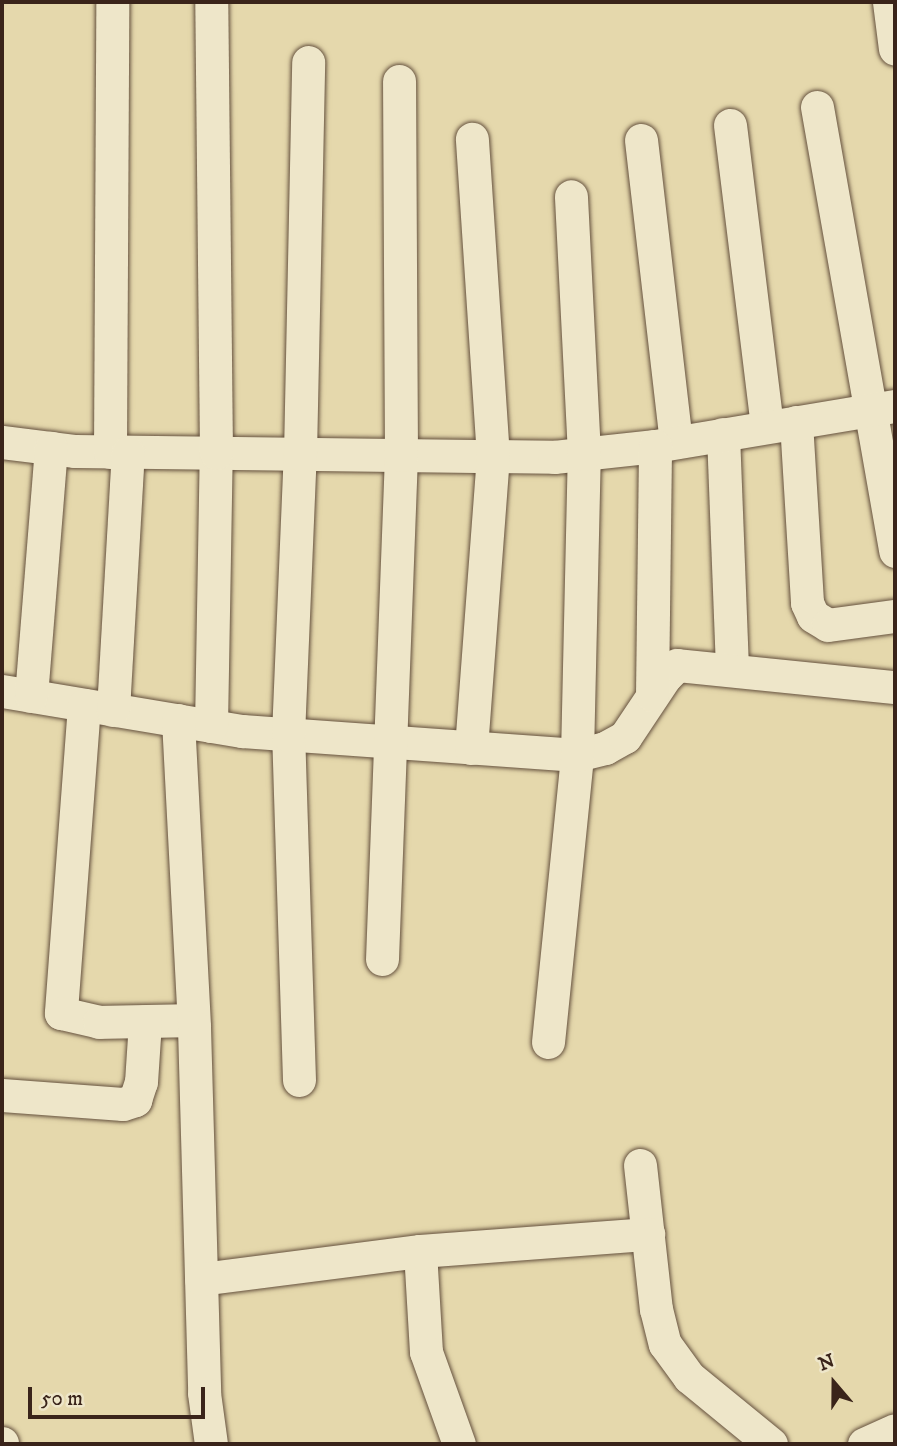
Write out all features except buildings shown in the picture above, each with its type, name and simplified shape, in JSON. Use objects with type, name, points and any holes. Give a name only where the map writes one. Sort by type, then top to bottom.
[{"type":"street","points":[[112,2],[119,452],[99,707],[59,1004],[61,1013],[71,1018],[193,1020]]},
{"type":"street","points":[[211,2],[216,453],[211,726]]},
{"type":"street","points":[[299,1080],[288,735],[300,454],[307,62]]},
{"type":"street","points":[[382,959],[388,742],[401,456],[399,81]]},
{"type":"street","points":[[817,107],[884,408],[895,551]]},
{"type":"street","points":[[730,125],[782,425],[807,603],[813,616],[828,625],[895,616]]},
{"type":"street","points":[[471,748],[493,457],[472,139]]},
{"type":"street","points":[[641,140],[666,444],[652,695]]},
{"type":"street","points":[[548,1042],[577,755],[584,454],[570,196]]},
{"type":"street","points":[[2,442],[119,452],[493,457],[584,454],[666,444],[884,408]]},
{"type":"street","points":[[723,435],[732,670]]},
{"type":"street","points":[[51,448],[16,694],[211,726],[288,735],[577,755],[605,748],[625,737],[652,695],[677,665],[895,687]]},
{"type":"street","points":[[178,720],[193,1020],[204,1393],[211,1444]]},
{"type":"street","points":[[2,1095],[123,1104],[135,1100],[141,1082],[145,1021]]},
{"type":"street","points":[[640,1165],[665,1344],[689,1377],[771,1444]]},
{"type":"street","points":[[201,1279],[419,1251],[648,1234]]},
{"type":"street","points":[[419,1251],[426,1352],[458,1444]]},
{"type":"street","points":[[864,1444],[895,1430]]}]
